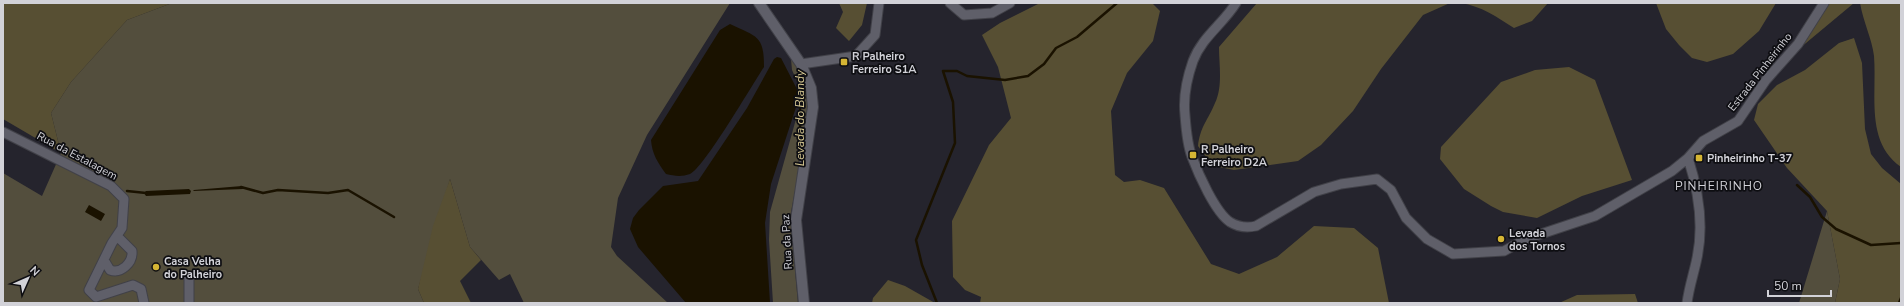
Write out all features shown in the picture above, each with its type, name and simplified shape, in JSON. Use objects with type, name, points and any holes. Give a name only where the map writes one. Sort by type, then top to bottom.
[{"type":"street","name":"Rua da Paz","points":[[760,3],[800,64],[811,88],[813,107],[796,220],[804,303]]},
{"type":"street","points":[[800,64],[856,56],[874,35],[879,3]]},
{"type":"street","points":[[950,3],[964,14],[992,13],[1010,3]]},
{"type":"street","name":"Estrada Pinheirinho","points":[[1236,3],[1206,39],[1197,54],[1185,92],[1185,114],[1191,156],[1222,215],[1235,225],[1245,227],[1256,226],[1314,192],[1341,184],[1376,179],[1392,190],[1406,218],[1427,239],[1453,254],[1504,251],[1526,239],[1595,216],[1672,171],[1688,158],[1703,141],[1738,121],[1766,80],[1798,44],[1824,3]]},
{"type":"street","name":"Rua da Estalagem","points":[[3,132],[111,186],[124,199],[122,228],[89,290],[96,297],[133,285],[141,289],[144,303]]},
{"type":"street","points":[[1688,158],[1696,182],[1700,224],[1698,256],[1688,303]]},
{"type":"street","points":[[104,260],[113,272],[121,270],[131,260],[132,251],[117,236]]},
{"type":"street","points":[[189,276],[189,303]]},
{"type":"shaded area","points":[[3,3],[172,3],[127,20],[71,82],[51,113],[61,153],[3,119]]},
{"type":"shaded area","points":[[172,3],[730,3],[647,135],[618,198],[611,247],[617,256],[668,303],[524,303],[510,274],[499,280],[470,247],[450,179],[418,289],[424,303],[3,303],[3,173],[42,196],[61,153],[51,113],[71,82],[127,20]]},
{"type":"shaded area","points":[[839,3],[867,3],[862,25],[849,41],[836,28],[843,12]]},
{"type":"shaded area","points":[[1040,3],[1152,3],[1160,11],[1153,41],[1127,73],[1111,111],[1115,175],[1124,182],[1140,180],[1164,188],[1211,264],[1239,274],[1277,257],[1314,226],[1354,228],[1378,248],[1389,303],[980,303],[981,297],[965,290],[953,277],[952,221],[989,145],[1011,118],[998,67],[982,35],[1000,23]]},
{"type":"shaded area","points":[[1257,3],[1450,3],[1423,15],[1381,69],[1353,111],[1321,145],[1298,161],[1234,170],[1219,167],[1209,161],[1198,146],[1202,129],[1215,103],[1219,90],[1219,47]]},
{"type":"shaded area","points":[[1461,3],[1548,3],[1532,21],[1514,28],[1482,9]]},
{"type":"shaded area","points":[[1656,3],[1776,3],[1759,31],[1733,54],[1707,62],[1692,58],[1679,45],[1666,29]]},
{"type":"shaded area","points":[[1825,3],[1854,3],[1794,53]]},
{"type":"shaded area","points":[[1860,3],[1901,3],[1901,167],[1890,157],[1882,145],[1877,131],[1874,102],[1874,56]]},
{"type":"shaded area","points":[[730,24],[757,38],[764,56],[764,67],[728,125],[697,168],[690,174],[684,176],[666,174],[656,158],[651,140],[720,30]]},
{"type":"shaded area","points":[[1854,38],[1862,63],[1865,129],[1871,154],[1882,168],[1901,184],[1901,303],[1835,303],[1840,279],[1827,211],[1787,168],[1754,120],[1758,104],[1777,85],[1805,70],[1839,43]]},
{"type":"shaded area","points":[[777,57],[781,58],[800,95],[771,184],[765,223],[770,303],[686,303],[638,247],[630,229],[633,218],[663,186],[698,181],[747,108],[774,59]]},
{"type":"shaded area","points":[[791,59],[800,72],[811,108],[790,217],[798,303],[773,303],[769,240],[770,212],[803,94],[792,70]]},
{"type":"shaded area","points":[[1569,67],[1595,80],[1632,180],[1582,196],[1537,218],[1503,212],[1464,189],[1440,159],[1441,147],[1501,82],[1535,70]]},
{"type":"shaded area","points":[[450,179],[470,247],[481,260],[460,281],[471,303],[424,303],[418,289],[433,226]]},
{"type":"shaded area","points":[[242,186],[243,189],[193,191],[194,190]]},
{"type":"shaded area","points":[[189,189],[191,191],[190,194],[146,196],[144,193],[146,191]]},
{"type":"shaded area","points":[[89,205],[105,214],[101,221],[85,212]]},
{"type":"shaded area","points":[[1827,211],[1840,279],[1835,303],[1799,303]]},
{"type":"shaded area","points":[[888,280],[905,286],[935,303],[872,303],[873,298]]},
{"type":"shaded area","points":[[1635,294],[1638,303],[1559,303],[1577,295]]},
{"type":"waterway","points":[[937,303],[922,265],[916,240],[955,143],[953,102],[943,71],[957,71],[967,76],[1005,80],[1028,76],[1044,64],[1056,48],[1077,37],[1117,3]]},
{"type":"waterway","name":"Levada do Blandy","points":[[800,73],[800,164]]},
{"type":"waterway","name":"Levada dos Tornos","points":[[1797,185],[1810,197],[1822,217],[1836,229],[1871,245],[1901,243]]},
{"type":"waterway","points":[[241,187],[263,193],[278,190],[328,193],[348,190],[394,217]]},
{"type":"waterway","points":[[127,191],[146,193]]},
{"type":"waterway","name":"Levada dos Tornos","points":[[1899,303],[1901,298]]},
{"type":"place","name":"R Palheiro Ferreiro S1A","points":[[844,62]]},
{"type":"place","name":"R Palheiro Ferreiro D2A","points":[[1193,155]]},
{"type":"place","name":"Pinheirinho T-37","points":[[1699,158]]},
{"type":"place","name":"Levada dos Tornos","points":[[1501,239]]},
{"type":"place","name":"Casa Velha do Palheiro","points":[[156,267]]},
{"type":"district","name":"PINHEIRINHO","points":[[1719,186]]}]
